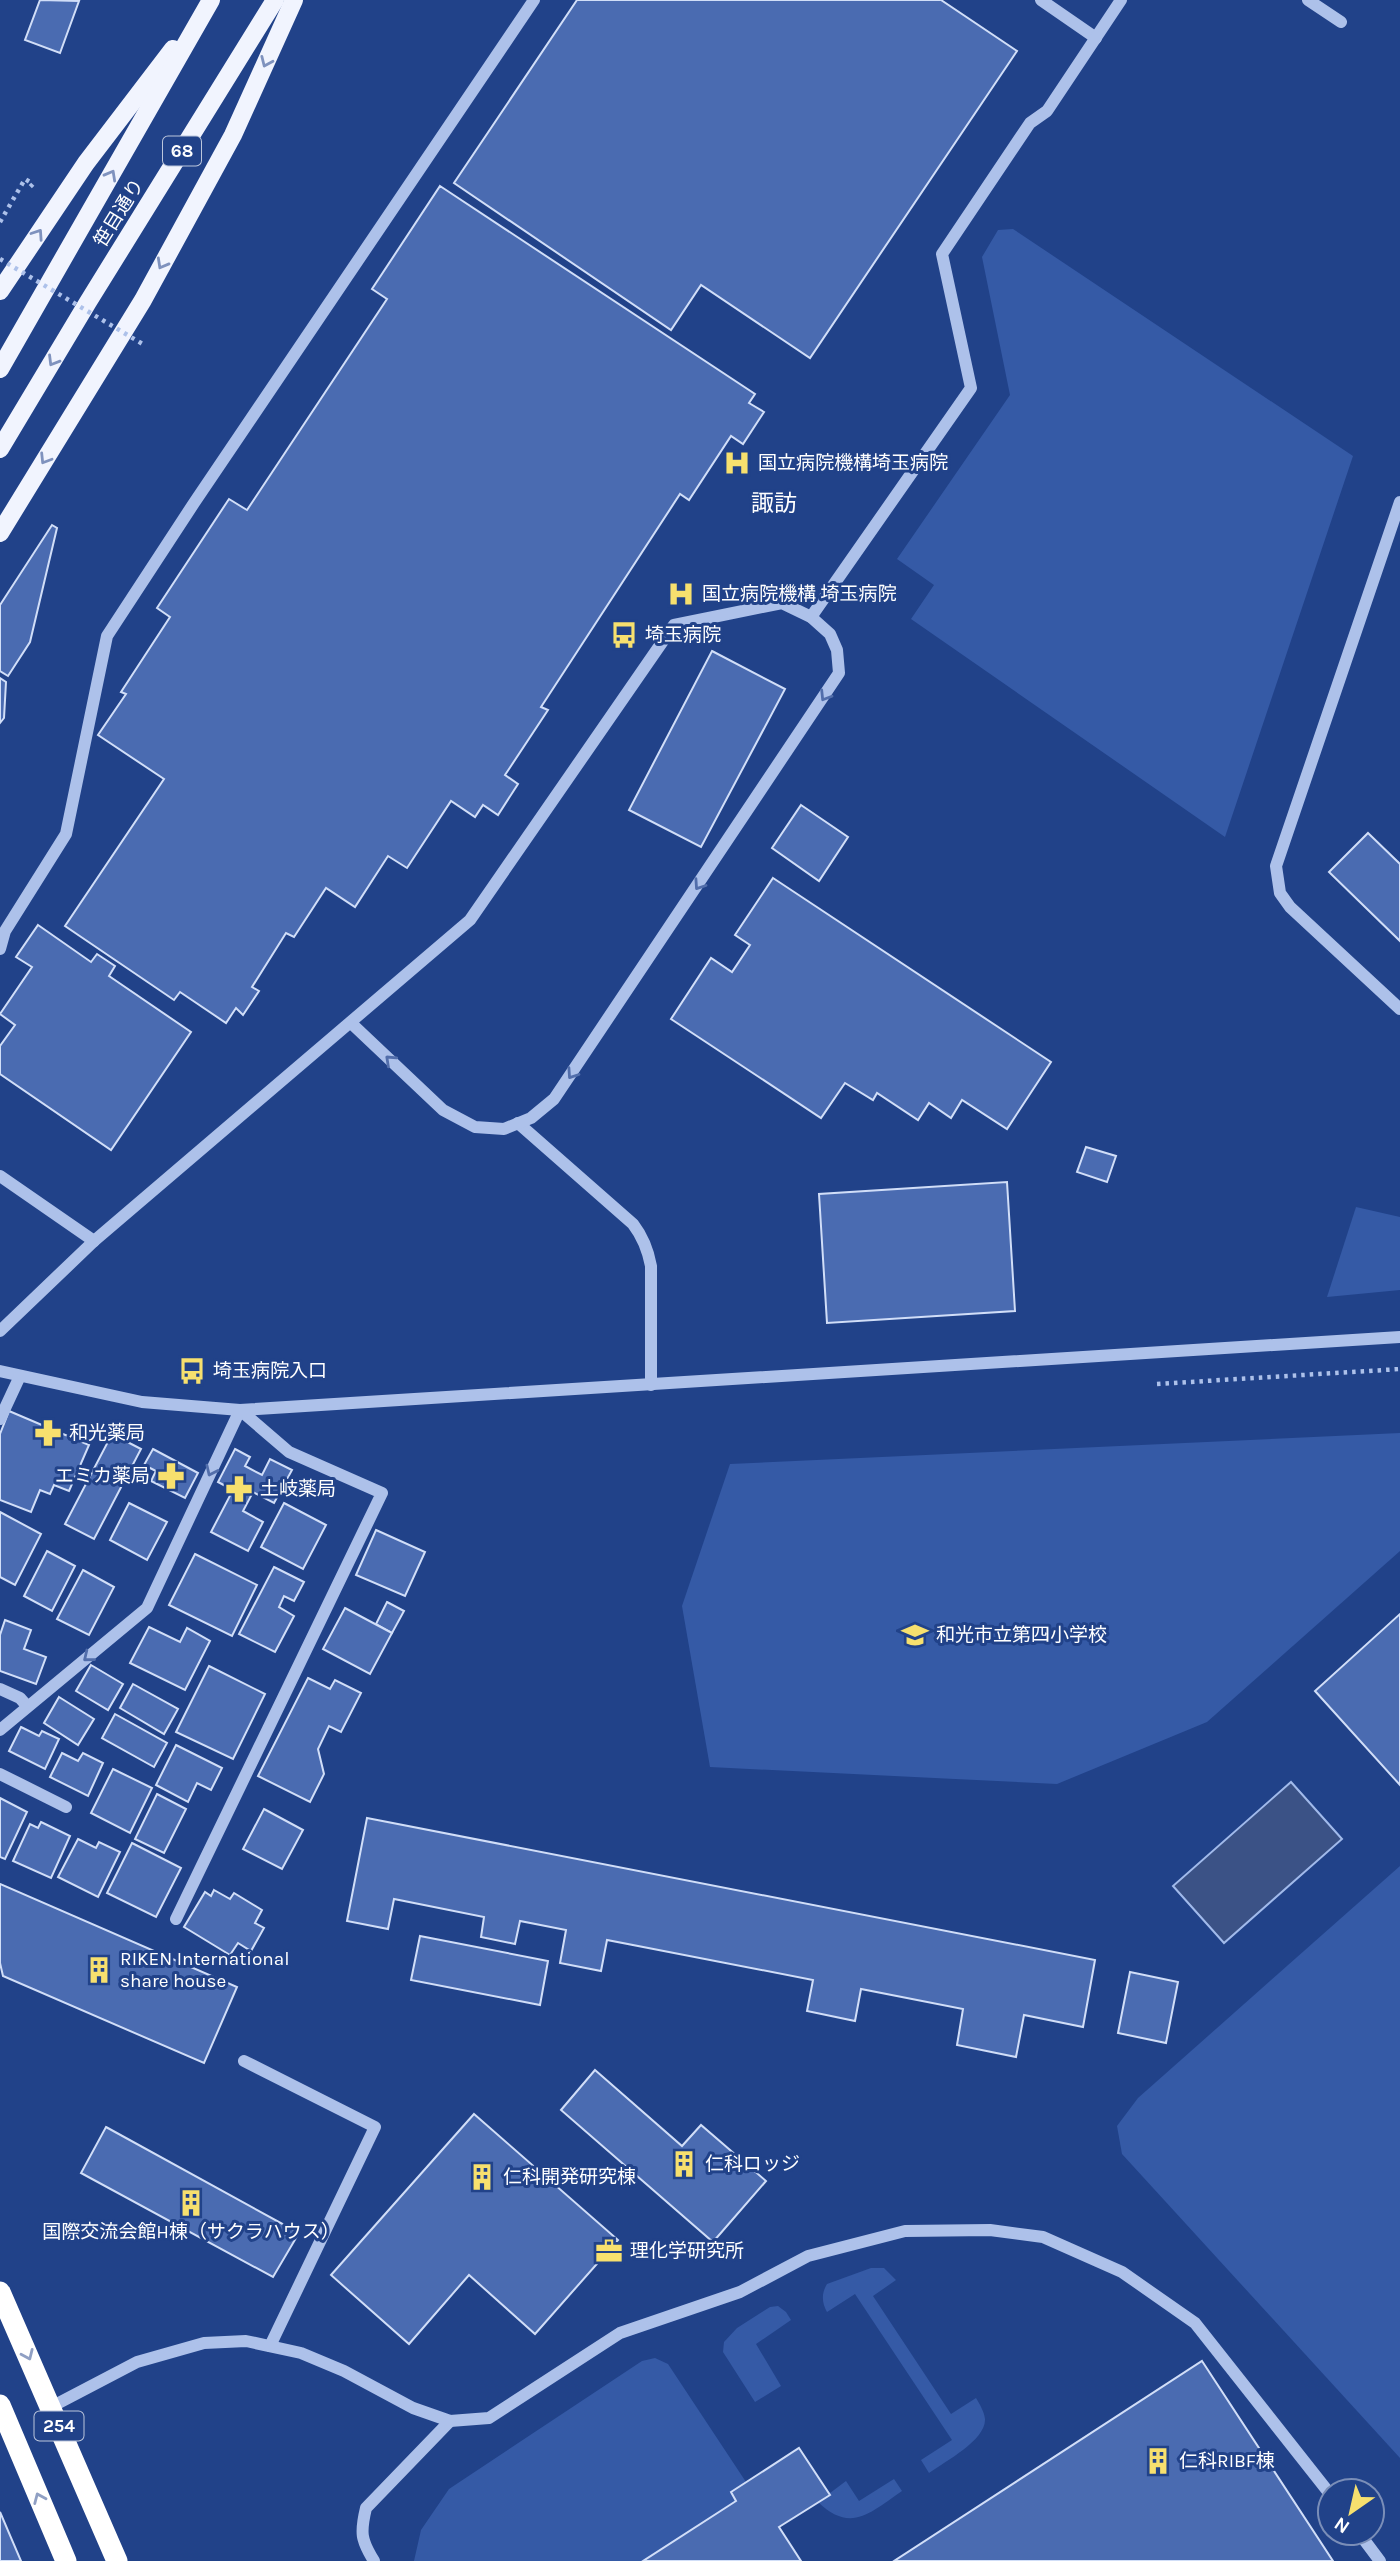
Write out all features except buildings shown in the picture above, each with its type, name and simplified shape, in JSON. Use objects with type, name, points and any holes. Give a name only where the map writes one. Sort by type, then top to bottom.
[{"type":"highway","name":"254","points":[[0,2292],[117,2561]]},
{"type":"highway","name":"254","points":[[0,2405],[66,2561]]},
{"type":"main road","points":[[0,290],[86,163],[210,0]]},
{"type":"main road","name":"笹目通り","points":[[0,369],[210,0]]},
{"type":"main road","name":"笹目通り","points":[[0,449],[275,0]]},
{"type":"main road","points":[[0,533],[143,300],[233,135],[294,0]]},
{"type":"street","points":[[0,949],[5,931],[66,834],[107,636],[534,0]]},
{"type":"street","points":[[1041,0],[1096,38]]},
{"type":"street","points":[[811,618],[971,388],[942,254],[1030,124],[1047,111],[1121,0]]},
{"type":"street","points":[[1308,0],[1341,22]]},
{"type":"street","points":[[1400,502],[1276,866],[1280,893],[1290,907],[1400,1009]]},
{"type":"street","points":[[0,1331],[94,1241],[470,920],[674,625],[782,603],[811,618],[831,634],[837,650],[839,673],[554,1099],[531,1118],[504,1129],[475,1126],[443,1110],[351,1023]]},
{"type":"street","points":[[518,1123],[633,1224],[642,1236],[649,1251],[651,1266],[651,1385]]},
{"type":"street","points":[[0,1177],[94,1241]]},
{"type":"street","points":[[0,1371],[142,1402],[240,1410],[1400,1338]]},
{"type":"street","points":[[0,1419],[20,1376]]},
{"type":"street","points":[[0,1730],[147,1608],[240,1410]]},
{"type":"street","points":[[176,1919],[382,1493],[289,1452],[240,1410]]},
{"type":"street","points":[[0,1689],[20,1698],[27,1706]]},
{"type":"street","points":[[0,1774],[66,1807]]},
{"type":"street","points":[[244,2061],[375,2127],[270,2346]]},
{"type":"street","points":[[51,2407],[137,2362],[204,2343],[246,2342],[301,2353],[344,2371],[413,2408],[450,2421],[489,2418],[620,2333],[740,2292],[808,2256],[905,2231],[990,2230],[1043,2236],[1122,2272],[1195,2323],[1317,2477]]},
{"type":"street","points":[[374,2561],[362,2541],[366,2508],[450,2421]]},
{"type":"path","points":[[0,222],[25,179]]},
{"type":"path","points":[[0,259],[146,346]]},
{"type":"shaded area","points":[[1013,229],[1353,456],[1225,837],[911,619],[934,585],[897,559],[1010,395],[982,257],[998,230]]},
{"type":"shaded area","points":[[1356,1207],[1400,1217],[1400,1290],[1327,1297]]},
{"type":"shaded area","points":[[1400,1433],[1400,1551],[1207,1722],[1057,1784],[710,1767],[682,1606],[730,1464]]},
{"type":"shaded area","points":[[1291,1782],[1342,1839],[1224,1943],[1173,1886]]},
{"type":"shaded area","points":[[1400,1866],[1400,2458],[1122,2154],[1117,2126],[1138,2098]]},
{"type":"shaded area","points":[[871,2268],[884,2268],[896,2280],[873,2296],[951,2414],[976,2398],[984,2413],[984,2427],[979,2435],[929,2473],[921,2460],[952,2440],[855,2294],[827,2312],[824,2305],[823,2295],[827,2284]]},
{"type":"shaded area","points":[[778,2306],[791,2320],[756,2344],[781,2386],[755,2402],[723,2352],[724,2342],[737,2328],[770,2307]]},
{"type":"shaded area","points":[[655,2358],[668,2364],[746,2482],[731,2492],[736,2501],[643,2561],[414,2561],[421,2530],[449,2489],[642,2361]]},
{"type":"shaded area","points":[[894,2479],[902,2491],[861,2516],[841,2517],[818,2502],[846,2481],[859,2501]]},
{"type":"place","name":"国立病院機構埼玉病院","points":[[737,463]]},
{"type":"place","name":"国立病院機構 埼玉病院","points":[[681,594]]},
{"type":"place","name":"埼玉病院","points":[[624,635]]},
{"type":"place","name":"埼玉病院入口","points":[[192,1371]]},
{"type":"place","name":"和光薬局","points":[[48,1433]]},
{"type":"place","name":"エミカ薬局","points":[[171,1476]]},
{"type":"place","name":"土岐薬局","points":[[239,1489]]},
{"type":"place","name":"和光市立第四小学校","points":[[915,1635]]},
{"type":"place","name":"RIKEN International share house","points":[[99,1970]]},
{"type":"place","name":"仁科ロッジ","points":[[684,2164]]},
{"type":"place","name":"仁科開発研究棟","points":[[482,2177]]},
{"type":"place","name":"国際交流会館H棟（サクラハウス）","points":[[191,2203]]},
{"type":"place","name":"理化学研究所","points":[[609,2251]]},
{"type":"place","name":"仁科RIBF棟","points":[[1158,2461]]},
{"type":"district","name":"諏訪","points":[[774,503]]}]
